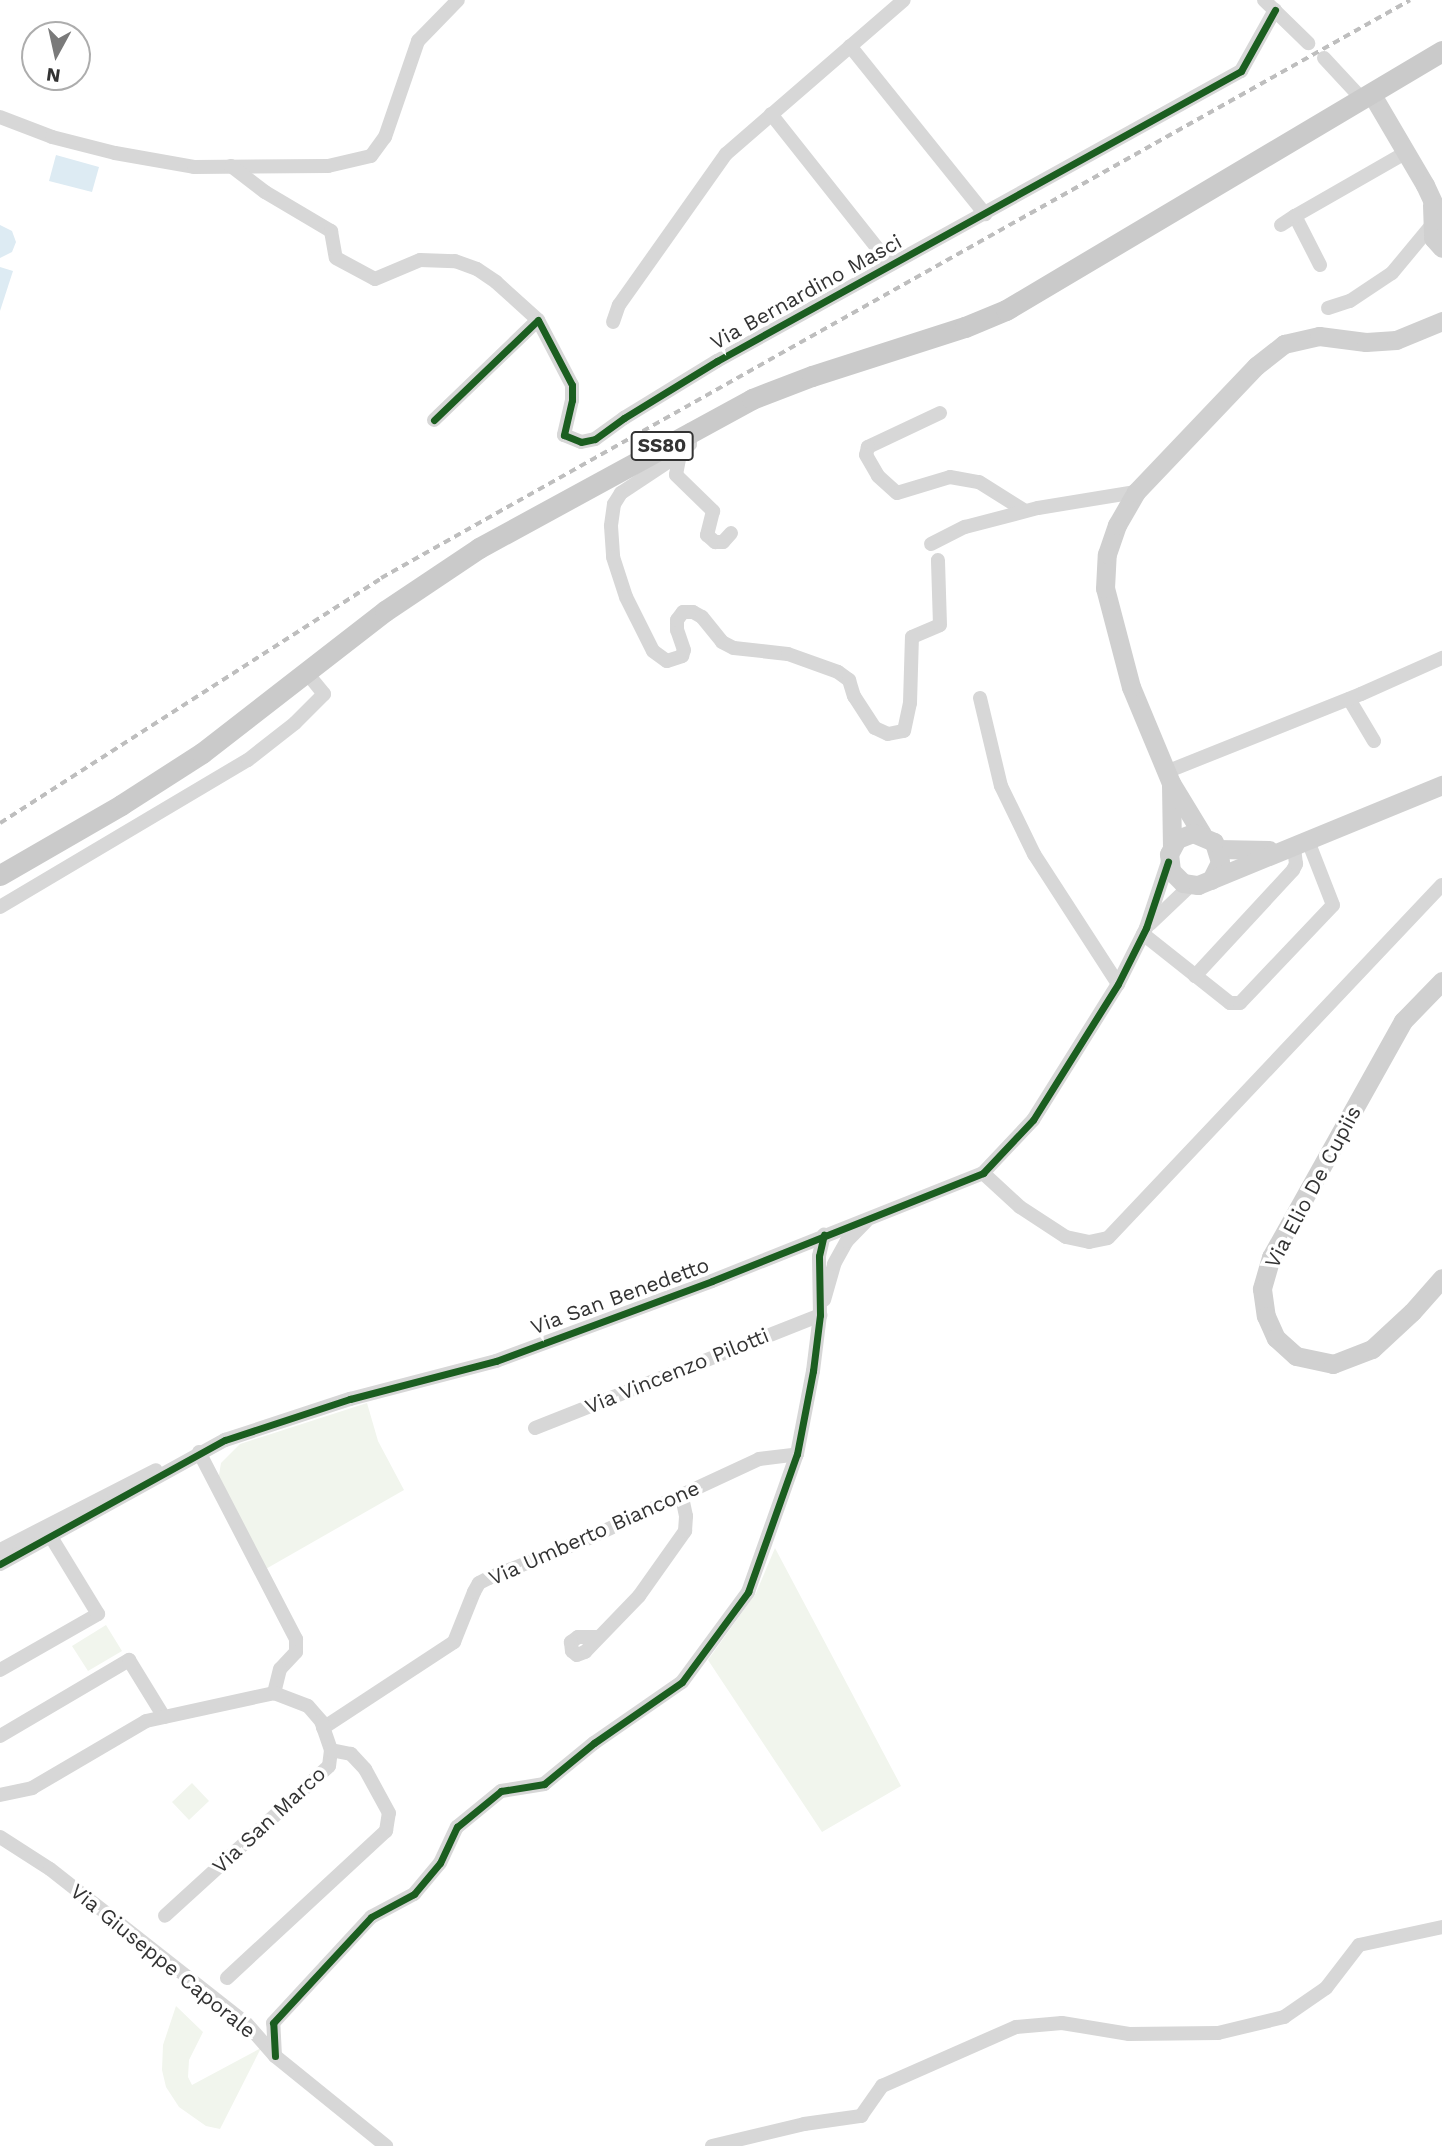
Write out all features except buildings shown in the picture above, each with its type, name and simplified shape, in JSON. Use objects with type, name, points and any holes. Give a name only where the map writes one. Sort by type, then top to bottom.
[{"type":"main road","name":"SS80","points":[[0,876],[167,777],[308,674],[385,611],[452,565],[690,430],[790,383],[965,327],[1006,310],[1442,51]]},
{"type":"street","points":[[0,117],[52,137],[115,153],[194,167],[328,166],[372,156],[385,137],[418,41],[458,0]]},
{"type":"street","points":[[612,322],[619,305],[726,155],[904,0]]},
{"type":"street","points":[[1270,5],[1308,43]]},
{"type":"street","name":"Via Bernardino Masci","points":[[538,320],[572,385],[565,435],[581,442],[595,439],[717,361],[1241,71],[1270,5]]},
{"type":"street","points":[[850,46],[985,215]]},
{"type":"street","points":[[1324,58],[1366,96],[1405,153],[1431,201],[1436,224],[1433,238],[1442,248]]},
{"type":"street","points":[[771,114],[890,264]]},
{"type":"street","points":[[1281,225],[1405,153]]},
{"type":"street","points":[[231,166],[265,192],[331,231],[336,258],[374,279],[420,260],[455,261],[477,269],[496,282],[538,320],[434,420]]},
{"type":"street","points":[[1295,216],[1320,265]]},
{"type":"street","points":[[1328,308],[1350,301],[1392,273],[1436,224]]},
{"type":"street","points":[[1406,337],[1442,311]]},
{"type":"street","points":[[1297,846],[1248,852],[1218,849],[1202,834],[1168,777],[1131,687],[1105,589],[1107,554],[1117,525],[1136,492],[1256,366],[1284,344],[1319,336],[1366,342],[1406,337],[1442,321]]},
{"type":"street","points":[[940,413],[869,447],[866,454],[878,476],[897,493],[950,477],[979,482],[1025,511]]},
{"type":"street","points":[[690,430],[690,444],[680,454],[621,493],[614,504],[611,526],[612,556],[626,597],[653,651],[667,661],[682,656],[684,650],[677,630],[677,620],[682,612],[693,612],[702,617],[722,642],[734,648],[788,654],[838,672],[849,680],[854,696],[875,728],[888,734],[904,731],[910,703],[912,638],[940,625],[938,560]]},
{"type":"street","points":[[680,454],[676,475],[713,511],[707,535],[715,542],[723,542],[731,533]]},
{"type":"street","points":[[931,544],[965,527],[1025,511],[1136,492]]},
{"type":"street","points":[[1168,777],[1442,658]]},
{"type":"street","points":[[0,908],[248,760],[295,723],[324,694],[308,674]]},
{"type":"street","points":[[980,698],[1001,786],[1028,843],[1118,984]]},
{"type":"street","points":[[1349,699],[1374,741]]},
{"type":"street","points":[[1168,777],[1170,854],[1176,878],[1191,885]]},
{"type":"street","points":[[1144,931],[1191,885],[1211,880],[1297,846],[1442,785]]},
{"type":"street","points":[[1144,931],[1170,854],[1185,835],[1202,834]]},
{"type":"street","points":[[1144,931],[1230,1003],[1240,1003],[1331,909],[1331,899],[1297,846]]},
{"type":"street","points":[[1195,976],[1293,870],[1297,846]]},
{"type":"street","points":[[1211,880],[1220,862],[1218,849]]},
{"type":"street","points":[[983,1173],[1020,1207],[1066,1237],[1089,1242],[1108,1238],[1442,885]]},
{"type":"street","name":"Via San Benedetto","points":[[0,1564],[199,1452],[268,1424],[496,1361],[983,1173],[1033,1120],[1118,984],[1144,931]]},
{"type":"street","name":"Via Elio De Cupiis","points":[[1442,981],[1403,1021],[1271,1257],[1262,1289],[1266,1316],[1276,1338],[1296,1356],[1334,1364],[1372,1349],[1412,1312],[1442,1278]]},
{"type":"street","points":[[275,2056],[273,2023],[371,1917],[414,1894],[440,1863],[457,1827],[501,1791],[544,1784],[594,1743],[682,1682],[747,1592],[797,1454],[820,1315],[834,1264],[847,1241],[870,1216]]},
{"type":"street","points":[[820,1315],[818,1265],[824,1235],[831,1241],[834,1264]]},
{"type":"street","points":[[792,1248],[802,1247],[813,1252],[818,1265]]},
{"type":"street","name":"Via Vincenzo Pilotti","points":[[535,1428],[820,1315]]},
{"type":"street","points":[[0,1550],[132,1480],[199,1452],[296,1639],[296,1652],[280,1669],[274,1693],[146,1721],[32,1788],[0,1795]]},
{"type":"street","name":"Via Umberto Biancone","points":[[323,1728],[454,1642],[479,1583],[682,1497],[760,1459],[786,1453],[797,1454]]},
{"type":"street","points":[[598,1637],[639,1597],[685,1531],[686,1516],[682,1497]]},
{"type":"street","points":[[0,1670],[98,1614],[51,1536]]},
{"type":"street","points":[[0,1736],[130,1660],[164,1717]]},
{"type":"street","name":"Via San Marco","points":[[165,1916],[329,1766],[331,1750],[323,1728],[308,1706],[274,1693]]},
{"type":"street","points":[[227,1979],[386,1831],[389,1813],[365,1769],[351,1754],[331,1750]]},
{"type":"street","name":"Via Giuseppe Caporale","points":[[0,1837],[50,1869],[246,2024],[275,2056],[386,2146]]},
{"type":"street","points":[[712,2146],[804,2124],[860,2116],[882,2086],[1016,2027],[1062,2023],[1129,2034],[1218,2033],[1284,2017],[1326,1988],[1359,1945],[1442,1927]]},
{"type":"shaded area","points":[[56,155],[99,167],[92,192],[49,181]]},
{"type":"shaded area","points":[[0,225],[12,231],[16,242],[12,252],[0,258]]},
{"type":"shaded area","points":[[0,267],[13,271],[0,311]]},
{"type":"shaded area","points":[[367,1403],[378,1441],[404,1490],[264,1570],[218,1481],[221,1463],[240,1444]]},
{"type":"shaded area","points":[[775,1548],[901,1786],[822,1832],[708,1660],[756,1593]]},
{"type":"shaded area","points":[[106,1625],[122,1651],[88,1671],[72,1646]]},
{"type":"shaded area","points":[[192,1783],[209,1801],[189,1820],[172,1802]]},
{"type":"shaded area","points":[[176,2006],[203,2032],[189,2060],[188,2077],[192,2085],[261,2048],[220,2129],[206,2126],[179,2107],[166,2087],[162,2070],[163,2045]]},
{"type":"railway","points":[[0,823],[381,578],[1410,0]]},
{"type":"cycle path","points":[[434,420],[538,320],[572,385],[572,400],[564,435],[581,442],[595,439],[717,361],[1241,71],[1275,10]]},
{"type":"cycle path","points":[[0,1564],[225,1440],[350,1399],[496,1361],[712,1281],[983,1173],[1033,1120],[1118,984],[1146,928],[1168,862]]},
{"type":"cycle path","points":[[275,2056],[273,2023],[371,1917],[414,1894],[440,1863],[457,1827],[501,1791],[544,1784],[594,1743],[682,1682],[748,1592],[797,1454],[813,1371],[820,1315],[819,1256],[824,1235]]}]
